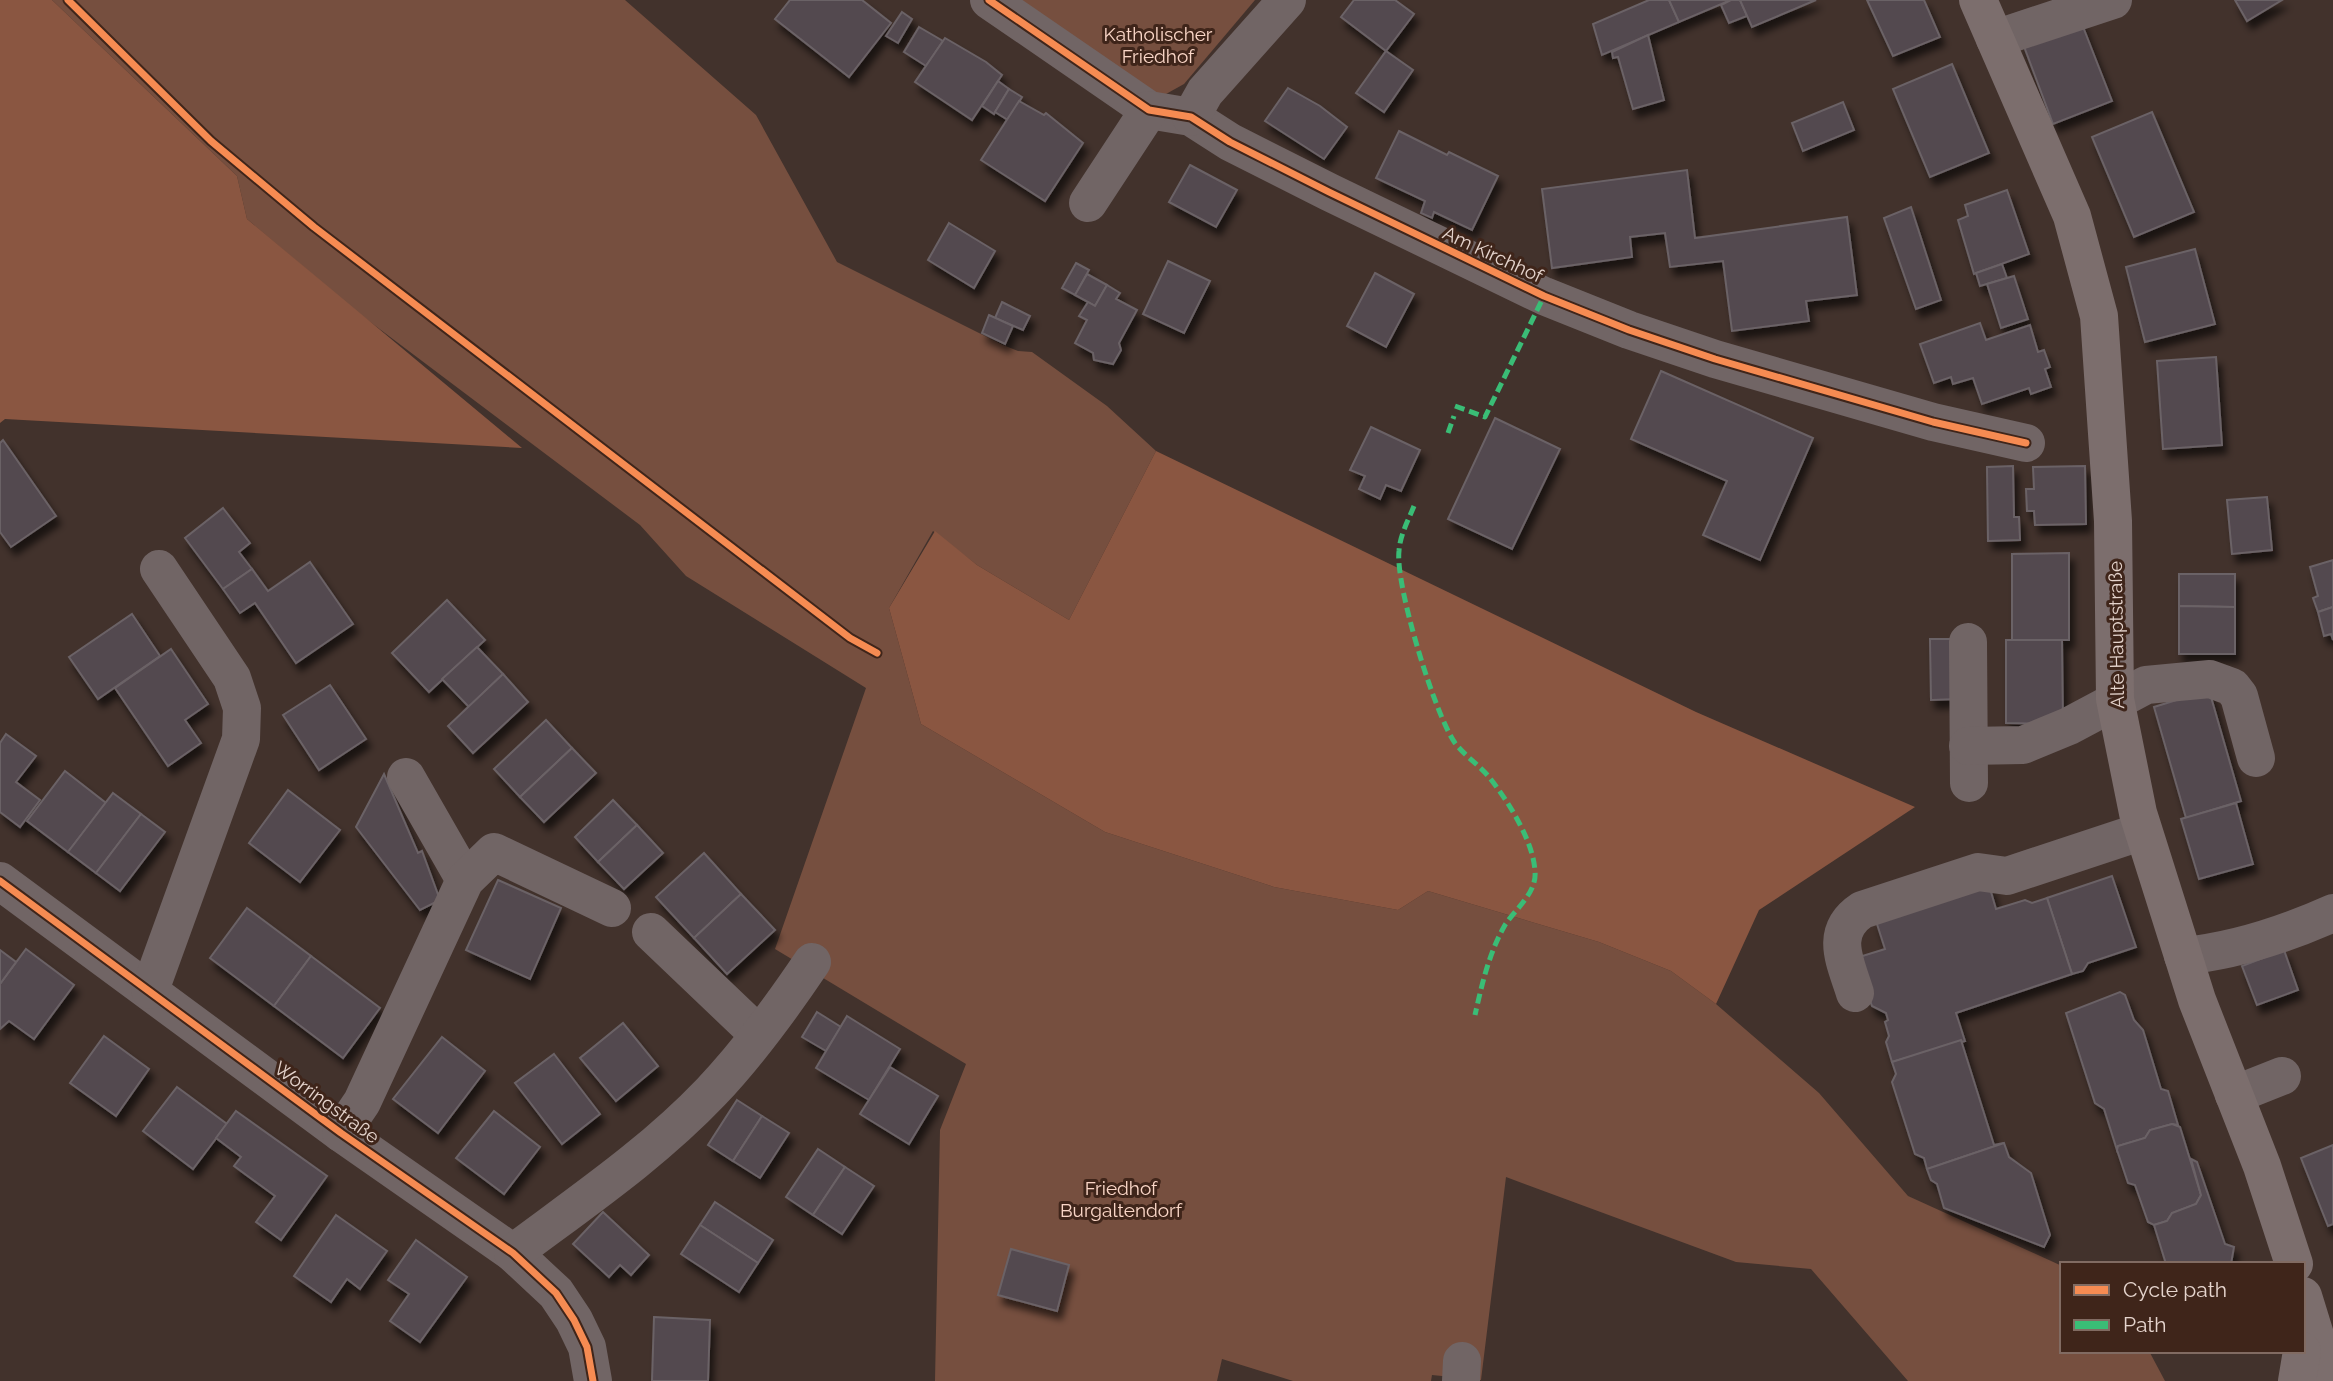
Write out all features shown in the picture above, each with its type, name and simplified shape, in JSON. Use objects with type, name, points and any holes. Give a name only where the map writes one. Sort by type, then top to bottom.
[{"type":"main road","name":"Alte Hauptstraße","points":[[1978,0],[2072,216],[2099,316],[2113,521],[2115,699],[2143,831],[2183,956],[2293,1262]]},
{"type":"main road","points":[[2305,1330],[2326,1362],[2329,1381]]},
{"type":"main road","points":[[2297,1381],[2301,1353]]},
{"type":"street","name":"Am Kirchhof","points":[[989,0],[1149,110],[1191,117],[1255,154],[1481,268],[1629,330],[1848,398],[1933,422],[2026,443]]},
{"type":"street","points":[[1191,117],[1205,92],[1287,0]]},
{"type":"street","points":[[1995,40],[2113,0]]},
{"type":"street","points":[[1087,203],[1149,110]]},
{"type":"street","points":[[150,990],[241,740],[242,708],[232,678],[159,569]]},
{"type":"street","points":[[1968,642],[1969,764],[2069,726],[2115,699],[2146,685],[2210,679],[2224,682],[2239,696],[2256,758]]},
{"type":"street","points":[[406,777],[465,880]]},
{"type":"street","points":[[1856,993],[1843,952],[1843,930],[1850,919],[1863,910],[1978,872],[2007,876],[2143,831]]},
{"type":"street","name":"Worringstraße","points":[[341,1133],[362,1102],[465,880],[494,852],[612,908]]},
{"type":"street","name":"Worringstraße","points":[[0,881],[341,1133],[513,1253],[556,1293],[574,1320],[587,1348],[593,1381]]},
{"type":"street","points":[[2183,956],[2213,953],[2299,928],[2333,913]]},
{"type":"street","points":[[651,932],[759,1035]]},
{"type":"street","points":[[513,1253],[645,1153],[710,1092],[759,1035],[812,962]]},
{"type":"street","points":[[2234,1095],[2282,1076]]},
{"type":"green space","name":"Friedhof Burgaltendorf","points":[[52,0],[625,0],[756,115],[837,262],[1003,345],[1018,351],[1032,352],[1107,406],[1156,451],[1069,620],[977,565],[933,531],[889,608],[921,724],[1105,832],[1274,887],[1398,910],[1428,891],[1599,942],[1671,971],[1716,1004],[1819,1093],[1908,1196],[2060,1265],[2060,1353],[2150,1353],[2165,1381],[1908,1381],[1811,1269],[1736,1262],[1506,1177],[1481,1380],[1432,1375],[1431,1381],[1293,1381],[1222,1359],[1217,1381],[935,1381],[940,1130],[966,1064],[775,949],[866,688],[686,576],[640,525],[357,312],[247,219],[237,176]]},
{"type":"green space","name":"Katholischer Friedhof","points":[[1008,0],[1255,0],[1184,84],[1157,99]]},
{"type":"shaded area","points":[[0,0],[52,0],[237,176],[247,219],[522,448],[5,419],[0,423]]},
{"type":"shaded area","points":[[1156,451],[1696,712],[1915,807],[1759,910],[1716,1004],[1671,971],[1599,942],[1428,891],[1398,910],[1274,887],[1105,832],[921,724],[889,608],[935,531],[977,565],[1069,620]]},
{"type":"building","points":[[790,0],[862,0],[891,23],[849,77],[775,19]]},
{"type":"building","points":[[1354,0],[1395,0],[1414,14],[1386,51],[1341,17]]},
{"type":"building","points":[[1649,0],[1669,0],[1679,22],[1602,55],[1593,24]]},
{"type":"building","points":[[1669,0],[1731,0],[1679,22]]},
{"type":"building","points":[[1731,0],[1740,0],[1747,16],[1729,23],[1721,5]]},
{"type":"building","points":[[1740,0],[1816,0],[1752,27]]},
{"type":"building","points":[[1867,0],[1924,0],[1940,37],[1893,56]]},
{"type":"building","points":[[2235,0],[2282,0],[2247,21]]},
{"type":"building","points":[[902,12],[912,19],[898,43],[886,36]]},
{"type":"building","points":[[2080,19],[2112,101],[2053,124],[2022,41]]},
{"type":"building","points":[[919,27],[943,41],[926,66],[904,52]]},
{"type":"building","points":[[1648,35],[1664,100],[1633,109],[1618,57],[1613,58],[1612,52]]},
{"type":"building","points":[[945,38],[986,62],[1002,75],[972,120],[915,82]]},
{"type":"building","points":[[1386,51],[1413,70],[1384,112],[1356,93]]},
{"type":"building","points":[[1952,64],[1989,153],[1930,177],[1893,89]]},
{"type":"building","points":[[998,81],[1009,89],[994,114],[982,106]]},
{"type":"building","points":[[1288,88],[1320,106],[1347,127],[1324,159],[1265,121]]},
{"type":"building","points":[[1009,89],[1022,97],[1008,120],[995,112]]},
{"type":"building","points":[[1019,101],[1044,115],[1046,113],[1083,143],[1045,201],[981,160]]},
{"type":"building","points":[[1843,102],[1854,130],[1803,151],[1792,123]]},
{"type":"building","points":[[2152,112],[2194,212],[2134,237],[2092,137]]},
{"type":"building","points":[[1399,131],[1498,176],[1472,230],[1434,212],[1432,218],[1421,213],[1425,201],[1376,178]]},
{"type":"building","points":[[1190,165],[1237,190],[1216,227],[1169,202]]},
{"type":"building","points":[[1687,170],[1695,238],[1847,217],[1857,295],[1806,301],[1809,321],[1732,331],[1723,261],[1670,267],[1665,233],[1630,237],[1632,257],[1552,268],[1542,189]]},
{"type":"building","points":[[2007,190],[2029,254],[1974,274],[1958,220],[1968,216],[1965,205]]},
{"type":"building","points":[[1911,207],[1941,300],[1916,309],[1884,218]]},
{"type":"building","points":[[949,223],[995,251],[974,288],[928,260]]},
{"type":"building","points":[[2195,249],[2215,324],[2145,342],[2126,267]]},
{"type":"building","points":[[1168,261],[1210,281],[1184,333],[1143,314]]},
{"type":"building","points":[[1076,263],[1089,270],[1075,295],[1062,288]]},
{"type":"building","points":[[2002,264],[2007,278],[1980,286],[1976,273]]},
{"type":"building","points":[[1375,273],[1414,294],[1386,347],[1347,326]]},
{"type":"building","points":[[1087,274],[1107,285],[1095,306],[1075,295]]},
{"type":"building","points":[[2014,276],[2028,319],[2001,328],[1987,284]]},
{"type":"building","points":[[1107,285],[1120,293],[1116,299],[1137,310],[1119,343],[1121,350],[1113,364],[1094,360],[1093,353],[1075,343],[1087,320],[1079,316],[1088,302],[1095,306]]},
{"type":"building","points":[[1002,302],[1030,316],[1023,330],[995,318]]},
{"type":"building","points":[[989,315],[1013,326],[1005,344],[982,333]]},
{"type":"building","points":[[1980,323],[1986,340],[2030,325],[2038,352],[2044,350],[2050,367],[2045,369],[2051,387],[2031,394],[2029,388],[1982,404],[1973,378],[1953,384],[1951,377],[1934,383],[1920,344]]},
{"type":"building","points":[[2216,357],[2222,445],[2163,449],[2157,361]]},
{"type":"building","points":[[1661,371],[1813,438],[1760,560],[1703,535],[1727,481],[1631,439]]},
{"type":"building","points":[[1495,418],[1560,449],[1512,549],[1448,519]]},
{"type":"building","points":[[1371,427],[1420,450],[1401,491],[1386,485],[1380,499],[1359,489],[1365,476],[1350,470]]},
{"type":"building","points":[[3,440],[56,516],[11,547],[0,532],[0,443]]},
{"type":"building","points":[[2013,466],[2014,517],[2019,517],[2020,540],[1988,541],[1987,467]]},
{"type":"building","points":[[2085,466],[2086,524],[2035,525],[2034,511],[2027,511],[2026,489],[2034,489],[2033,467]]},
{"type":"building","points":[[2267,497],[2272,550],[2232,554],[2227,500]]},
{"type":"building","points":[[223,508],[250,543],[239,552],[252,569],[223,589],[185,538]]},
{"type":"building","points":[[2069,553],[2069,640],[2012,640],[2012,554]]},
{"type":"building","points":[[2333,560],[2333,607],[2318,612],[2313,598],[2318,596],[2310,567]]},
{"type":"building","points":[[310,562],[353,624],[296,663],[255,603],[240,613],[223,589],[252,569],[268,591]]},
{"type":"building","points":[[2179,574],[2235,574],[2235,607],[2179,606]]},
{"type":"building","points":[[447,600],[485,640],[429,692],[392,653]]},
{"type":"building","points":[[2179,606],[2235,607],[2235,654],[2179,654]]},
{"type":"building","points":[[2333,607],[2333,640],[2331,634],[2324,636],[2318,612]]},
{"type":"building","points":[[132,614],[160,656],[98,699],[69,657]]},
{"type":"building","points":[[1930,639],[1959,639],[1959,699],[1931,700]]},
{"type":"building","points":[[2006,640],[2062,640],[2063,724],[2006,723]]},
{"type":"building","points":[[477,647],[503,674],[469,707],[442,679]]},
{"type":"building","points":[[171,649],[208,704],[185,720],[201,743],[168,766],[115,688]]},
{"type":"building","points":[[503,674],[528,702],[473,753],[448,726]]},
{"type":"building","points":[[330,685],[366,739],[319,770],[283,715]]},
{"type":"building","points":[[2209,690],[2241,801],[2186,818],[2154,707]]},
{"type":"building","points":[[546,720],[572,748],[520,797],[494,769]]},
{"type":"building","points":[[6,734],[36,756],[16,782],[40,800],[20,827],[0,812],[0,743]]},
{"type":"building","points":[[572,748],[596,773],[544,822],[520,797]]},
{"type":"building","points":[[65,771],[106,803],[68,852],[27,821]]},
{"type":"building","points":[[384,774],[418,853],[422,851],[440,900],[420,910],[356,827]]},
{"type":"building","points":[[288,790],[340,830],[300,882],[249,843]]},
{"type":"building","points":[[113,793],[141,814],[96,873],[68,852]]},
{"type":"building","points":[[613,800],[637,825],[598,862],[575,837]]},
{"type":"building","points":[[2236,803],[2253,864],[2199,879],[2181,819]]},
{"type":"building","points":[[141,814],[165,832],[120,891],[96,873]]},
{"type":"building","points":[[637,825],[663,853],[624,889],[598,862]]},
{"type":"building","points":[[704,853],[741,894],[694,938],[656,897]]},
{"type":"building","points":[[2112,876],[2136,947],[2088,963],[2083,971],[2072,974],[2047,898]]},
{"type":"building","points":[[498,880],[561,908],[530,979],[466,950]]},
{"type":"building","points":[[1989,885],[1996,909],[2025,900],[2032,903],[2047,898],[2072,974],[1956,1013],[1965,1041],[1892,1062],[1886,1042],[1889,1036],[1885,1022],[1888,1020],[1886,1013],[1872,1006],[1857,962],[1859,957],[1885,949],[1876,921]]},
{"type":"building","points":[[741,894],[775,930],[727,974],[694,938]]},
{"type":"building","points":[[247,908],[311,956],[274,1006],[210,958]]},
{"type":"building","points":[[26,949],[74,985],[34,1039],[9,1021],[0,1029],[0,984]]},
{"type":"building","points":[[0,950],[16,962],[0,984]]},
{"type":"building","points":[[2284,950],[2298,990],[2257,1005],[2242,966]]},
{"type":"building","points":[[311,956],[380,1008],[343,1058],[274,1006]]},
{"type":"building","points":[[2120,992],[2125,995],[2134,1020],[2143,1030],[2161,1089],[2168,1091],[2178,1125],[2150,1130],[2145,1138],[2118,1146],[2117,1150],[2104,1109],[2095,1103],[2066,1013]]},
{"type":"building","points":[[817,1012],[841,1027],[826,1051],[802,1037]]},
{"type":"building","points":[[847,1016],[900,1049],[869,1100],[816,1068]]},
{"type":"building","points":[[623,1023],[658,1066],[616,1101],[580,1058]]},
{"type":"building","points":[[104,1036],[149,1069],[116,1116],[70,1083]]},
{"type":"building","points":[[442,1037],[485,1071],[438,1133],[393,1099]]},
{"type":"building","points":[[1961,1040],[1994,1145],[2004,1143],[1927,1169],[1924,1158],[1915,1154],[1892,1082],[1896,1074],[1892,1062]]},
{"type":"building","points":[[554,1054],[600,1114],[562,1144],[515,1083]]},
{"type":"building","points":[[890,1067],[938,1096],[909,1144],[860,1114]]},
{"type":"building","points":[[177,1087],[227,1124],[193,1169],[143,1131]]},
{"type":"building","points":[[737,1100],[762,1116],[733,1161],[708,1145]]},
{"type":"building","points":[[236,1111],[327,1176],[281,1240],[256,1222],[275,1196],[234,1166],[241,1157],[216,1138]]},
{"type":"building","points":[[494,1111],[540,1147],[504,1194],[456,1158]]},
{"type":"building","points":[[762,1116],[789,1133],[760,1178],[733,1161]]},
{"type":"building","points":[[2172,1124],[2180,1127],[2201,1195],[2196,1204],[2172,1213],[2167,1221],[2154,1225],[2148,1222],[2135,1185],[2128,1183],[2117,1150],[2118,1146],[2145,1138],[2150,1130]]},
{"type":"building","points":[[2004,1143],[2009,1157],[2031,1173],[2050,1235],[2044,1247],[1944,1208],[1937,1184],[1931,1180],[1927,1169]]},
{"type":"building","points":[[2333,1145],[2333,1224],[2328,1226],[2301,1158]]},
{"type":"building","points":[[818,1149],[845,1167],[813,1215],[786,1197]]},
{"type":"building","points":[[2191,1159],[2197,1162],[2225,1244],[2234,1247],[2231,1262],[2165,1262],[2154,1225],[2167,1221],[2172,1213],[2196,1204],[2201,1195]]},
{"type":"building","points":[[845,1167],[874,1186],[842,1234],[813,1215]]},
{"type":"building","points":[[715,1202],[773,1240],[758,1263],[700,1225]]},
{"type":"building","points":[[603,1212],[649,1255],[631,1275],[620,1265],[609,1277],[573,1244]]},
{"type":"building","points":[[336,1215],[387,1251],[360,1289],[347,1279],[331,1302],[294,1276]]},
{"type":"building","points":[[700,1225],[758,1263],[739,1292],[681,1254]]},
{"type":"building","points":[[416,1240],[467,1277],[420,1342],[390,1321],[409,1294],[388,1280]]},
{"type":"building","points":[[1011,1249],[1069,1265],[1057,1311],[998,1295]]},
{"type":"building","points":[[654,1317],[710,1320],[708,1381],[652,1381]]},
{"type":"marked path","points":[[1455,406],[1485,417],[1544,296]]},
{"type":"marked path","points":[[1448,433],[1454,416]]},
{"type":"marked path","points":[[1414,506],[1401,539],[1399,568],[1427,679],[1455,743],[1489,777],[1518,821],[1530,847],[1535,871],[1533,886],[1505,925],[1495,947],[1483,980],[1475,1015]]},
{"type":"cycle path","points":[[68,0],[211,141],[314,227],[850,638],[877,653]]},
{"type":"cycle path","points":[[989,0],[1149,110],[1191,117],[1230,142],[1544,296],[1629,330],[1715,359],[1933,422],[2026,443]]},
{"type":"cycle path","points":[[0,881],[341,1133],[513,1253],[556,1293],[574,1320],[587,1347],[593,1381]]}]
